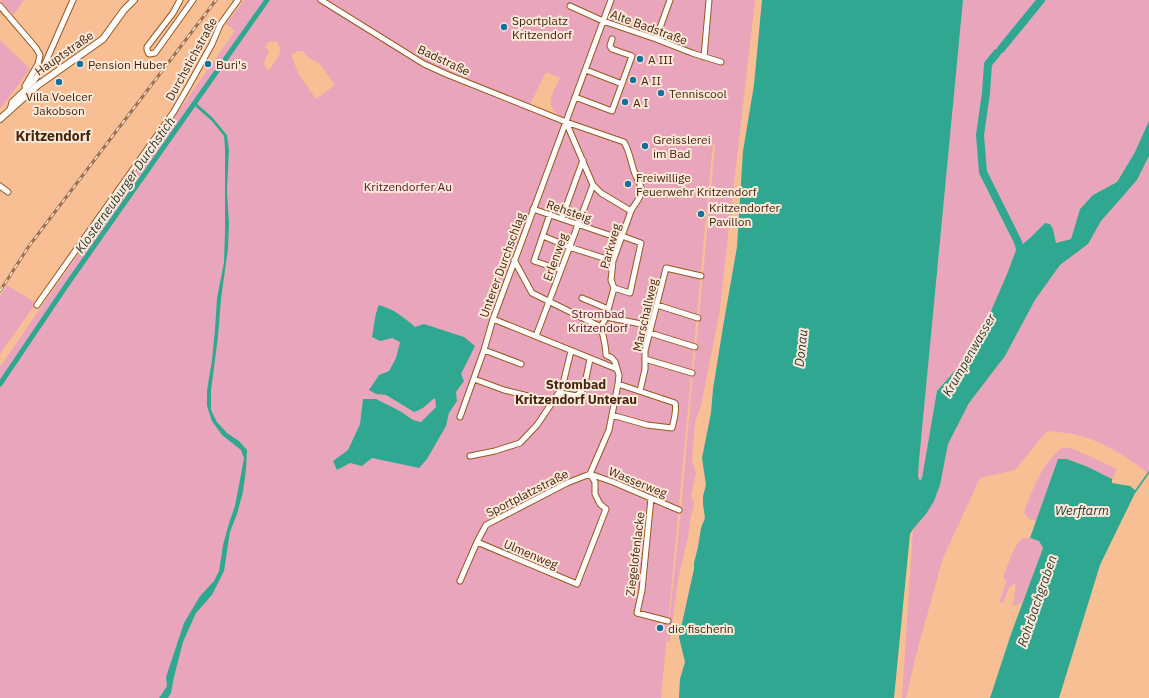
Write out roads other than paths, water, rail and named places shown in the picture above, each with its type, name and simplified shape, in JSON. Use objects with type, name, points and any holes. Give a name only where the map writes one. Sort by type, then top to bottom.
[{"type":"main road","name":"Hauptstraße","points":[[0,119],[38,85],[103,39],[124,10],[134,0]]},
{"type":"street","points":[[10,110],[12,102],[33,82],[43,68],[73,0]]},
{"type":"street","points":[[180,0],[173,13],[147,47],[146,50],[149,54],[154,53],[193,0]]},
{"type":"street","name":"Durchstichstraße","points":[[37,305],[172,113],[212,44],[220,25],[238,0]]},
{"type":"street","name":"Badstraße","points":[[321,0],[424,64],[566,122],[624,142],[628,148],[641,189],[638,202],[631,211]]},
{"type":"street","name":"Unterer Durchschlag","points":[[460,417],[484,350],[492,318],[611,0]]},
{"type":"street","points":[[656,39],[670,0]]},
{"type":"street","points":[[704,57],[709,0]]},
{"type":"street","points":[[0,6],[36,48],[40,55],[38,64],[21,94]]},
{"type":"street","name":"Alte Badstraße","points":[[570,6],[603,21],[721,62]]},
{"type":"street","points":[[575,97],[612,111],[632,56],[612,49],[610,46],[612,39]]},
{"type":"street","points":[[586,70],[622,84]]},
{"type":"street","points":[[566,122],[593,185],[601,193],[631,211]]},
{"type":"street","points":[[562,218],[583,160]]},
{"type":"street","name":"Erlenweg","points":[[536,336],[593,185]]},
{"type":"street","points":[[0,186],[8,192]]},
{"type":"street","name":"Rehsteig","points":[[533,209],[641,243],[630,292],[614,288]]},
{"type":"street","name":"Parkweg","points":[[602,327],[614,288],[611,280],[613,261],[631,211]]},
{"type":"street","points":[[550,214],[534,261],[561,270]]},
{"type":"street","points":[[543,236],[570,247],[613,261]]},
{"type":"street","points":[[514,260],[532,293],[602,327],[602,336],[606,345],[606,354],[615,362],[619,376],[609,430],[590,474]]},
{"type":"street","name":"Marschallweg","points":[[640,391],[645,370],[645,351],[666,268],[701,276]]},
{"type":"street","points":[[582,298],[608,309]]},
{"type":"street","points":[[657,305],[698,318]]},
{"type":"street","points":[[606,317],[651,326]]},
{"type":"street","points":[[492,318],[617,369]]},
{"type":"street","points":[[650,333],[695,348]]},
{"type":"street","points":[[484,350],[521,364]]},
{"type":"street","points":[[470,456],[495,451],[520,443],[537,425],[560,393],[571,350]]},
{"type":"street","points":[[560,393],[577,396],[584,388],[590,359]]},
{"type":"street","points":[[645,359],[692,373]]},
{"type":"street","points":[[474,379],[504,390],[553,402]]},
{"type":"street","points":[[612,415],[647,425],[672,428],[675,404],[618,384]]},
{"type":"street","name":"Wasserweg","points":[[590,474],[613,482],[679,510]]},
{"type":"street","name":"Sportplatzstraße","points":[[460,581],[486,525],[568,483],[590,474]]},
{"type":"street","name":"Ulmenweg","points":[[477,542],[577,584],[606,509],[600,504],[595,494],[595,482],[590,474]]},
{"type":"street","name":"Ziegelofenlacke","points":[[651,498],[642,590],[637,613],[668,620]]},
{"type":"water","points":[[762,0],[963,0],[919,461],[918,477],[920,481],[922,478],[937,391],[975,348],[1016,250],[1045,223],[1050,224],[1053,229],[1056,243],[1071,239],[1080,209],[1093,195],[1117,182],[1135,152],[1149,121],[1149,156],[1137,180],[1101,221],[1088,244],[1060,265],[1035,300],[1005,356],[969,403],[948,444],[940,485],[934,501],[910,534],[894,698],[679,698],[680,679],[685,662],[679,637],[694,569],[701,528],[705,518],[703,496],[706,485],[702,458],[711,413],[713,389],[737,247],[743,151],[754,85]]},
{"type":"water","points":[[197,104],[212,117],[227,135],[229,150],[227,191],[229,224],[228,249],[211,391],[211,410],[217,422],[227,433],[239,441],[247,450],[246,470],[243,492],[230,532],[224,571],[212,595],[196,613],[183,642],[171,693],[168,698],[159,698],[167,686],[166,677],[184,623],[200,596],[214,581],[219,571],[223,545],[235,506],[244,458],[241,450],[222,435],[212,421],[207,406],[207,390],[212,360],[217,298],[224,262],[225,149],[224,136],[212,121],[196,107]]},
{"type":"water","points":[[379,305],[398,314],[415,327],[424,324],[464,337],[475,346],[461,374],[464,381],[456,392],[457,401],[449,413],[446,426],[427,459],[419,468],[372,458],[362,466],[350,463],[337,470],[333,461],[348,450],[360,424],[363,399],[376,399],[400,411],[413,420],[421,422],[436,407],[435,398],[424,407],[414,412],[386,395],[376,394],[369,390],[379,375],[389,371],[396,358],[400,342],[392,338],[380,341],[372,337]]},
{"type":"water","name":"Werftarm","points":[[1058,459],[1067,459],[1088,467],[1112,479],[1112,483],[1130,486],[1136,491],[1100,565],[1059,698],[990,698],[1011,634],[1043,548],[1039,541],[1030,538]]},
{"type":"waterway","name":"Klosterneuburger Durchstich","points":[[0,384],[66,286],[267,0]]},
{"type":"waterway","points":[[1001,49],[1041,0]]},
{"type":"waterway","points":[[997,53],[988,64],[986,93],[980,135],[983,172],[1018,242],[1022,256]]},
{"type":"waterway","name":"Rohrbachgraben","points":[[1135,492],[1149,472]]},
{"type":"railway","points":[[0,291],[29,246],[216,0]]},
{"type":"place","name":"Sportplatz Kritzendorf","points":[[504,27]]},
{"type":"place","name":"A III","points":[[640,59]]},
{"type":"place","name":"Pension Huber","points":[[80,64]]},
{"type":"place","name":"Buri's","points":[[208,64]]},
{"type":"place","name":"A II","points":[[633,80]]},
{"type":"place","name":"Villa Voelcer Jakobson","points":[[59,82]]},
{"type":"place","name":"Tenniscool","points":[[661,93]]},
{"type":"place","name":"A I","points":[[625,102]]},
{"type":"place","name":"Greisslerei im Bad","points":[[645,146]]},
{"type":"place","name":"Freiwillige Feuerwehr Kritzendorf","points":[[628,184]]},
{"type":"place","name":"Kritzendorfer Pavillon","points":[[701,214]]},
{"type":"place","name":"die fischerin","points":[[660,628]]},
{"type":"district","name":"Kritzendorf","points":[[53,136]]},
{"type":"district","name":"Strombad Kritzendorf Unterau","points":[[576,392]]},
{"type":"park label","name":"Kritzendorfer Au","points":[[408,186]]},
{"type":"park label","name":"Strombad Kritzendorf","points":[[598,320]]},
{"type":"water label","name":"Donau","points":[[801,348]]},
{"type":"water label","name":"Krumpenwasser","points":[[969,355]]}]
